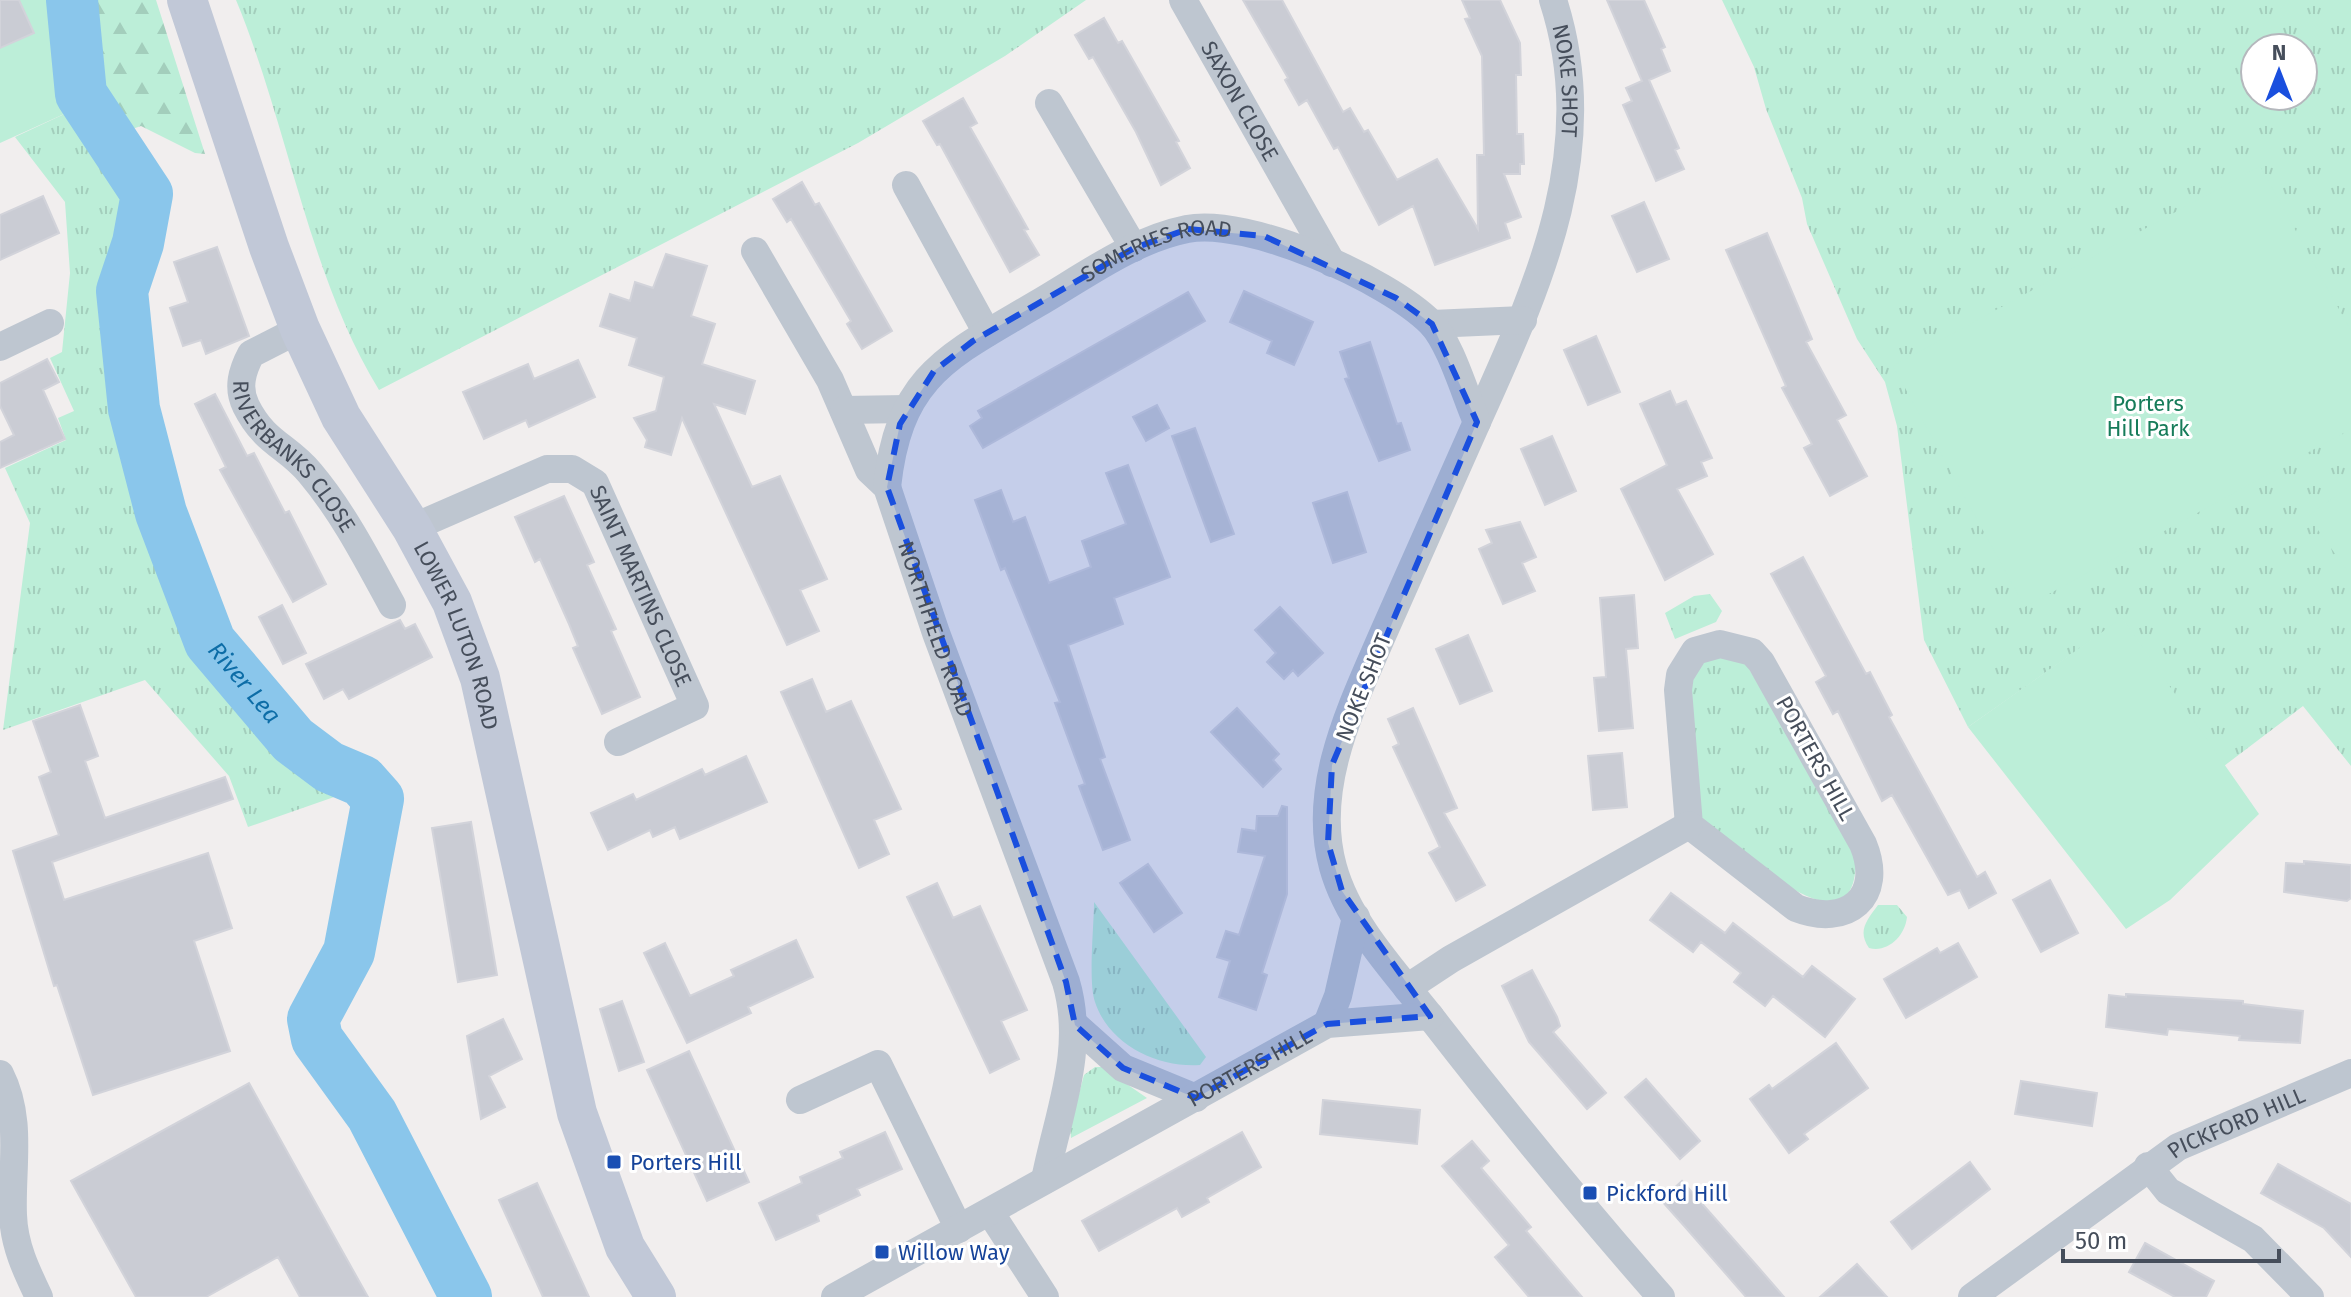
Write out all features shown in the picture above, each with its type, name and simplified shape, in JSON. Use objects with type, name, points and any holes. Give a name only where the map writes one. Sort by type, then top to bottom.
[{"type":"main road","name":"LOWER LUTON ROAD","points":[[187,0],[269,247],[300,329],[341,417],[412,528],[452,602],[480,678],[577,1113],[625,1247],[656,1297]]},
{"type":"street","name":"SAXON CLOSE","points":[[1183,0],[1332,263]]},
{"type":"street","name":"NOKE SHOT","points":[[1553,0],[1568,80],[1569,139],[1565,188],[1523,320],[1363,679],[1332,765],[1327,802],[1328,843],[1342,891],[1356,917],[1407,988],[1496,1103],[1661,1297]]},
{"type":"street","points":[[1049,103],[1134,248]]},
{"type":"street","points":[[906,185],[987,333]]},
{"type":"street","points":[[1264,236],[1297,201]]},
{"type":"street","name":"SOMERIES ROAD","points":[[887,487],[892,448],[906,409],[934,371],[987,333],[1134,248],[1188,229],[1241,230],[1264,236],[1332,263],[1396,298],[1432,324],[1477,422]]},
{"type":"street","name":"NORTHFIELD ROAD","points":[[755,251],[844,410],[869,470],[887,487],[936,633],[1066,982],[1075,1025],[1071,1072],[1045,1180]]},
{"type":"street","points":[[1432,324],[1523,320]]},
{"type":"street","points":[[0,347],[50,323]]},
{"type":"street","name":"RIVERBANKS CLOSE","points":[[300,329],[251,354],[241,379],[241,392],[265,436],[298,460],[312,475],[360,547],[392,605]]},
{"type":"street","points":[[844,410],[906,409]]},
{"type":"street","name":"SAINT MARTINS CLOSE","points":[[412,528],[547,469],[572,469],[590,478],[695,706],[618,742]]},
{"type":"street","name":"PORTERS HILL","points":[[1705,646],[1742,647],[1752,652],[1769,674],[1863,844],[1871,872],[1867,887],[1850,910],[1840,915],[1815,915],[1796,908],[1689,825],[1680,675],[1695,651],[1705,646]]},
{"type":"street","points":[[1407,988],[1451,959],[1689,825]]},
{"type":"street","name":"PORTERS HILL","points":[[1327,1024],[1338,996],[1356,917]]},
{"type":"street","name":"PORTERS HILL","points":[[835,1297],[1327,1024],[1430,1016]]},
{"type":"street","points":[[1075,1025],[1123,1068],[1196,1098]]},
{"type":"street","points":[[800,1100],[878,1064],[959,1229]]},
{"type":"street","name":"PICKFORD HILL","points":[[1972,1297],[2178,1147],[2232,1121],[2351,1073]]},
{"type":"street","points":[[0,1074],[16,1133],[13,1215],[19,1256],[39,1297]]},
{"type":"street","points":[[2148,1166],[2168,1191],[2253,1239],[2310,1297]]},
{"type":"street","points":[[990,1212],[1045,1297]]},
{"type":"highlighted area","points":[[1188,229],[1264,236],[1396,298],[1432,324],[1477,422],[1332,765],[1328,843],[1342,891],[1430,1016],[1327,1024],[1196,1098],[1123,1068],[1075,1025],[1066,982],[887,487],[900,424],[934,371],[973,341],[1134,248]]},
{"type":"green space","points":[[0,0],[57,0],[73,110],[0,143]]},
{"type":"green space","points":[[72,0],[156,0],[205,154],[195,153],[141,126],[109,137],[81,94]]},
{"type":"green space","points":[[236,0],[1086,0],[1005,56],[858,143],[379,390],[334,298],[316,249],[270,97]]},
{"type":"green space","name":"Porters Hill Park","points":[[1722,0],[2351,0],[2351,766],[2303,706],[2224,766],[2122,619],[1968,727],[1924,640],[1897,426],[1885,382],[1857,339],[1807,224],[1802,198],[1766,109],[1754,67]]},
{"type":"green space","points":[[73,110],[116,160],[133,195],[131,228],[114,263],[113,338],[125,416],[153,514],[199,651],[283,743],[324,776],[357,789],[248,827],[229,776],[145,680],[3,730],[30,523],[5,468],[66,440],[58,418],[74,411],[50,358],[62,352],[70,273],[65,202],[15,137]]},
{"type":"green space","points":[[2260,166],[2351,331],[2351,429],[2025,607],[1893,366]]},
{"type":"green space","points":[[2351,485],[2351,576],[2308,516]]},
{"type":"green space","points":[[1710,594],[1722,611],[1716,622],[1675,639],[1665,613],[1694,596]]},
{"type":"green space","points":[[2122,618],[2259,814],[2170,900],[2126,929],[1968,727]]},
{"type":"green space","points":[[1726,656],[1745,662],[1855,845],[1853,882],[1841,899],[1822,901],[1797,891],[1743,854],[1702,819],[1688,711],[1694,670],[1708,658]]},
{"type":"green space","points":[[1094,902],[1206,1057],[1200,1065],[1168,1062],[1137,1051],[1123,1042],[1102,1017],[1095,1002],[1092,982]]},
{"type":"green space","points":[[1878,905],[1897,905],[1907,917],[1903,931],[1894,942],[1876,949],[1869,948],[1865,942],[1864,931]]},
{"type":"green space","points":[[1095,1067],[1102,1067],[1147,1098],[1071,1138],[1070,1127],[1084,1075]]},
{"type":"building","points":[[0,0],[19,0],[34,33],[0,48]]},
{"type":"building","points":[[1243,0],[1282,0],[1343,112],[1350,108],[1364,132],[1368,130],[1397,180],[1437,159],[1478,229],[1477,155],[1484,155],[1482,56],[1465,19],[1470,18],[1462,0],[1500,0],[1520,43],[1521,75],[1516,75],[1517,134],[1523,134],[1524,164],[1520,164],[1520,174],[1504,174],[1521,217],[1505,223],[1510,238],[1435,265],[1413,206],[1379,225],[1338,147],[1334,149],[1307,100],[1299,105],[1285,80],[1288,78]]},
{"type":"building","points":[[1607,0],[1644,0],[1665,47],[1661,49],[1670,71],[1649,80],[1679,148],[1675,150],[1684,169],[1656,181],[1623,105],[1632,101],[1626,88],[1642,81]]},
{"type":"building","points":[[1104,18],[1118,43],[1122,41],[1179,141],[1176,142],[1190,168],[1161,185],[1136,132],[1093,57],[1089,59],[1075,35]]},
{"type":"building","points":[[963,98],[977,123],[970,127],[1028,229],[1024,230],[1039,255],[1010,272],[940,144],[937,145],[923,121]]},
{"type":"building","points":[[802,182],[815,205],[819,203],[892,331],[862,349],[847,324],[851,321],[791,219],[787,222],[773,199]]},
{"type":"building","points":[[43,196],[59,233],[0,260],[0,215]]},
{"type":"building","points":[[1644,202],[1669,259],[1637,272],[1612,216]]},
{"type":"building","points":[[1767,233],[1812,339],[1806,342],[1846,415],[1837,420],[1867,476],[1830,496],[1804,448],[1812,444],[1782,388],[1786,386],[1726,250]]},
{"type":"building","points":[[217,247],[249,336],[206,354],[201,340],[183,346],[170,308],[188,302],[174,262]]},
{"type":"building","points":[[666,254],[707,266],[691,316],[715,324],[702,364],[755,381],[745,414],[714,404],[752,487],[780,476],[827,579],[800,590],[819,631],[787,645],[682,418],[671,455],[645,447],[647,440],[634,418],[656,411],[664,377],[629,365],[637,338],[600,326],[610,294],[630,301],[635,282],[653,288]]},
{"type":"building","points":[[1244,291],[1313,322],[1294,365],[1267,353],[1272,341],[1230,322]]},
{"type":"building","points":[[1188,292],[1205,321],[983,448],[970,426],[982,418],[978,411]]},
{"type":"building","points":[[1596,336],[1620,392],[1588,405],[1564,350]]},
{"type":"building","points":[[1370,342],[1397,424],[1401,423],[1410,450],[1379,461],[1345,379],[1349,378],[1340,352]]},
{"type":"building","points":[[47,359],[59,382],[43,390],[65,439],[0,468],[0,442],[14,435],[0,406],[0,383]]},
{"type":"building","points":[[578,360],[595,397],[529,427],[526,420],[484,439],[463,392],[528,364],[534,379]]},
{"type":"building","points":[[1670,391],[1676,405],[1686,401],[1712,458],[1701,462],[1707,476],[1677,489],[1713,554],[1665,580],[1621,489],[1667,465],[1640,404]]},
{"type":"building","points":[[215,394],[247,456],[254,453],[285,513],[289,511],[326,584],[293,602],[220,470],[226,467],[195,404]]},
{"type":"building","points":[[1157,405],[1169,428],[1146,441],[1133,417]]},
{"type":"building","points":[[1195,428],[1234,534],[1211,542],[1172,436]]},
{"type":"building","points":[[1552,436],[1576,491],[1545,505],[1521,449]]},
{"type":"building","points":[[1128,465],[1170,577],[1114,598],[1123,624],[1068,645],[1105,757],[1100,759],[1130,840],[1103,850],[1079,786],[1085,784],[1055,703],[1060,702],[1005,568],[1001,570],[975,500],[1001,490],[1013,522],[1025,517],[1049,583],[1091,567],[1082,541],[1126,524],[1106,473]]},
{"type":"building","points":[[1347,492],[1366,552],[1333,563],[1313,503]]},
{"type":"building","points":[[564,496],[594,562],[587,565],[616,629],[611,631],[640,697],[602,714],[573,648],[578,646],[569,624],[540,559],[535,562],[515,517]]},
{"type":"building","points":[[1520,522],[1536,557],[1522,563],[1535,591],[1503,604],[1479,549],[1492,543],[1486,530]]},
{"type":"building","points":[[1803,557],[1866,674],[1870,672],[1892,715],[1889,717],[1977,877],[1985,872],[1996,893],[1969,908],[1960,890],[1948,895],[1892,795],[1882,801],[1838,711],[1833,714],[1816,682],[1826,676],[1771,574]]},
{"type":"building","points":[[1634,595],[1638,648],[1626,649],[1633,728],[1599,731],[1594,678],[1606,677],[1600,598]]},
{"type":"building","points":[[282,605],[306,653],[283,664],[259,617]]},
{"type":"building","points":[[1280,607],[1323,653],[1298,676],[1293,670],[1284,679],[1267,662],[1276,653],[1255,630]]},
{"type":"building","points":[[400,620],[405,629],[415,624],[432,657],[349,699],[343,689],[324,699],[306,664]]},
{"type":"building","points":[[1468,635],[1492,691],[1460,704],[1436,649]]},
{"type":"building","points":[[812,679],[826,712],[851,701],[901,809],[874,820],[889,854],[859,868],[781,692]]},
{"type":"building","points":[[80,705],[98,756],[85,761],[105,818],[225,777],[233,799],[52,862],[64,900],[208,853],[232,928],[194,941],[230,1051],[93,1095],[57,985],[54,986],[13,851],[59,835],[39,777],[51,772],[33,721]]},
{"type":"building","points":[[1237,708],[1279,754],[1273,760],[1281,769],[1263,787],[1211,732]]},
{"type":"building","points":[[1413,708],[1457,808],[1444,813],[1485,885],[1456,901],[1429,853],[1440,847],[1393,747],[1399,744],[1388,719]]},
{"type":"building","points":[[1622,753],[1627,807],[1593,810],[1588,756]]},
{"type":"building","points":[[746,756],[767,802],[680,839],[675,827],[653,837],[650,830],[608,850],[591,813],[633,794],[636,800],[702,769],[705,775]]},
{"type":"building","points":[[1282,806],[1287,807],[1287,894],[1262,973],[1267,975],[1256,1010],[1219,997],[1230,961],[1217,957],[1226,931],[1239,935],[1265,856],[1238,852],[1242,829],[1256,831],[1257,816],[1278,816]]},
{"type":"building","points":[[471,822],[497,975],[458,982],[432,828]]},
{"type":"building","points":[[2304,861],[2351,865],[2351,898],[2347,901],[2284,892],[2286,863],[2304,864]]},
{"type":"building","points":[[1148,864],[1182,913],[1154,932],[1120,883]]},
{"type":"building","points":[[2050,880],[2078,933],[2041,952],[2013,900]]},
{"type":"building","points":[[937,883],[953,918],[980,906],[1027,1010],[1001,1021],[1019,1059],[990,1073],[907,897]]},
{"type":"building","points":[[1671,893],[1725,933],[1733,923],[1803,977],[1812,966],[1855,999],[1825,1037],[1773,996],[1765,1006],[1734,982],[1741,973],[1701,942],[1693,952],[1650,920]]},
{"type":"building","points":[[796,940],[813,977],[748,1007],[751,1013],[687,1043],[644,953],[665,943],[690,996],[734,976],[731,970]]},
{"type":"building","points":[[1958,943],[1977,977],[1906,1018],[1884,979],[1937,948],[1940,953]]},
{"type":"building","points":[[1532,970],[1557,1017],[1560,1026],[1553,1032],[1606,1093],[1587,1109],[1529,1042],[1502,986]]},
{"type":"building","points":[[2126,994],[2243,1001],[2243,1004],[2303,1011],[2300,1043],[2239,1040],[2240,1036],[2168,1029],[2167,1035],[2106,1027],[2109,995],[2126,997]]},
{"type":"building","points":[[622,1001],[644,1062],[619,1071],[600,1009]]},
{"type":"building","points":[[503,1019],[522,1059],[489,1076],[505,1107],[481,1119],[467,1036]]},
{"type":"building","points":[[1836,1043],[1868,1088],[1804,1134],[1808,1139],[1789,1153],[1750,1099],[1769,1085],[1772,1089]]},
{"type":"building","points":[[689,1051],[749,1182],[707,1201],[647,1070]]},
{"type":"building","points":[[1646,1079],[1700,1141],[1680,1159],[1625,1097]]},
{"type":"building","points":[[2021,1081],[2097,1093],[2092,1126],[2015,1114]]},
{"type":"building","points":[[249,1083],[368,1297],[300,1297],[278,1257],[206,1297],[136,1297],[71,1181]]},
{"type":"building","points":[[1323,1100],[1420,1110],[1417,1144],[1320,1134]]},
{"type":"building","points":[[885,1132],[902,1169],[857,1189],[860,1195],[817,1215],[819,1221],[776,1240],[759,1203],[802,1183],[800,1177],[843,1158],[840,1152]]},
{"type":"building","points":[[1242,1132],[1261,1167],[1207,1198],[1209,1202],[1182,1217],[1177,1208],[1099,1251],[1082,1221]]},
{"type":"building","points":[[1472,1141],[1489,1161],[1481,1168],[1531,1227],[1526,1231],[1582,1297],[1529,1297],[1495,1257],[1509,1245],[1442,1166]]},
{"type":"building","points":[[1970,1162],[1990,1189],[1912,1249],[1891,1222]]},
{"type":"building","points":[[2278,1164],[2351,1204],[2351,1257],[2324,1228],[2261,1193]]},
{"type":"building","points":[[1682,1181],[1784,1297],[1746,1297],[1661,1200]]},
{"type":"building","points":[[537,1183],[589,1297],[543,1297],[499,1200]]},
{"type":"building","points":[[2145,1243],[2214,1281],[2206,1297],[2175,1297],[2129,1272]]},
{"type":"building","points":[[1857,1264],[1887,1297],[1820,1297]]},
{"type":"waterway","name":"River Lea","points":[[72,0],[81,94],[147,194],[138,243],[122,291],[134,409],[161,513],[210,642],[293,740],[329,767],[362,781],[378,799],[349,952],[313,1019],[317,1039],[372,1115],[466,1297]]},
{"type":"place","name":"Porters Hill","points":[[614,1162]]},
{"type":"place","name":"Pickford Hill","points":[[1590,1193]]},
{"type":"place","name":"Willow Way","points":[[882,1252]]}]
